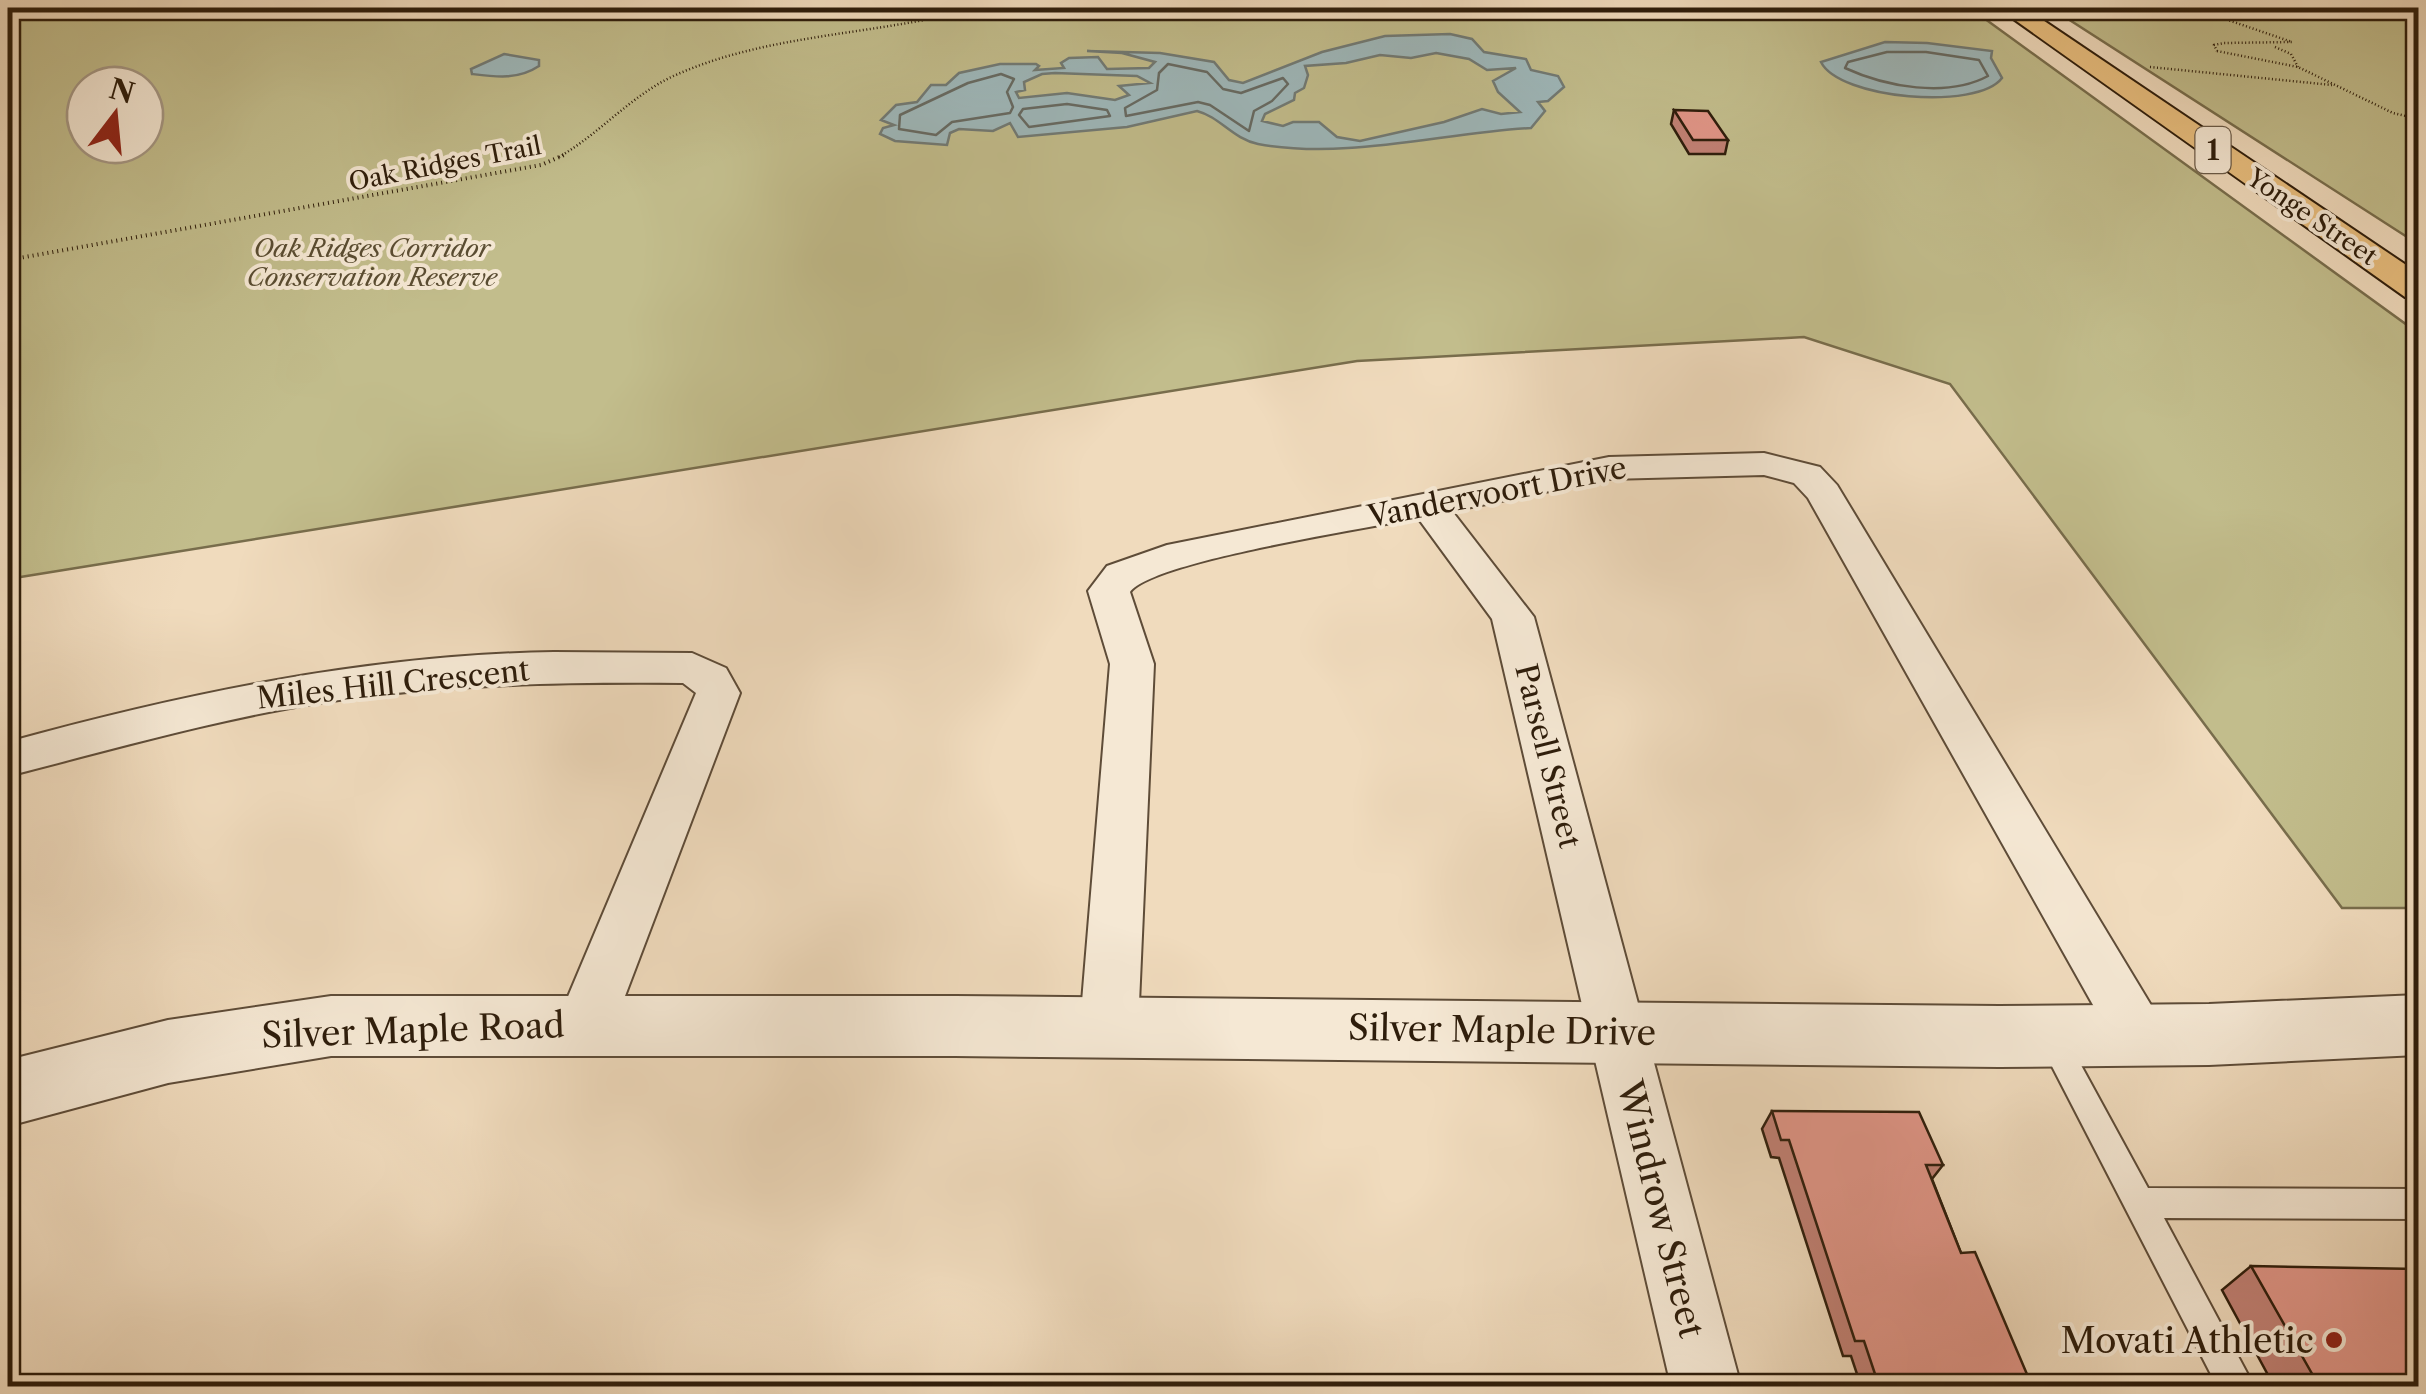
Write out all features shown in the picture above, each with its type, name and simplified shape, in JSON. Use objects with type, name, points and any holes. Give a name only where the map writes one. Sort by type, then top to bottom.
[{"type":"main road","name":"Yonge Street","points":[[2010,8],[2418,288]]},
{"type":"street","name":"Vandervoort Drive","points":[[1109,1026],[1132,664],[1109,592],[1121,575],[1167,557],[1635,466],[1764,464],[1808,476],[1824,493],[2140,1035]]},
{"type":"street","name":"Parsell Street","points":[[1428,504],[1514,617],[1616,1032]]},
{"type":"street","name":"Miles Hill Crescent","points":[[8,759],[138,722],[358,682],[513,668],[692,668],[710,679],[718,693],[585,1024]]},
{"type":"street","name":"Silver Maple Drive","points":[[585,1024],[2050,1036],[2296,1034],[2418,1025]]},
{"type":"street","name":"Silver Maple Road","points":[[8,1093],[111,1062],[233,1036],[331,1026],[585,1024]]},
{"type":"street","name":"Windrow Street","points":[[1616,1032],[1706,1386]]},
{"type":"lane","points":[[2050,1036],[2236,1386]]},
{"type":"lane","points":[[2142,1203],[2418,1204]]},
{"type":"path","name":"Oak Ridges Trail","points":[[8,260],[541,165],[569,155],[674,75],[733,53],[813,37],[898,27],[977,8]]},
{"type":"path","points":[[2193,8],[2292,42],[2274,46],[2230,41],[2214,45],[2217,52],[2298,68],[2393,113],[2418,119]]},
{"type":"path","points":[[2274,46],[2290,54],[2298,68]]},
{"type":"path","points":[[2092,65],[2204,71],[2332,86]]},
{"type":"green space","name":"Oak Ridges Corridor Conservation Reserve","points":[[8,8],[1970,8],[2418,333],[2418,908],[2342,908],[1950,384],[1804,337],[1357,361],[8,579]]},
{"type":"green space","points":[[2051,8],[2418,8],[2418,244]]},
{"type":"water","points":[[1450,34],[1472,39],[1484,52],[1526,59],[1531,70],[1558,76],[1564,87],[1548,101],[1538,102],[1545,111],[1531,128],[1360,147],[1258,144],[1197,111],[1127,127],[1018,137],[1010,123],[993,131],[959,129],[950,133],[947,145],[895,141],[880,134],[883,128],[894,125],[881,120],[896,105],[917,102],[931,85],[946,85],[959,73],[1000,64],[1036,64],[1039,66],[1035,70],[1064,68],[1061,63],[1069,58],[1098,57],[1107,69],[1149,68],[1155,62],[1122,53],[1087,51],[1160,53],[1214,62],[1229,80],[1243,83],[1322,52],[1385,36]],"holes":[[[1436,53],[1469,59],[1487,70],[1516,68],[1493,81],[1498,92],[1520,112],[1501,114],[1482,109],[1360,141],[1337,137],[1319,122],[1283,126],[1262,121],[1265,114],[1294,100],[1295,93],[1304,88],[1308,75],[1305,66],[1380,55],[1411,58]],[[1055,73],[1137,76],[1150,83],[1119,86],[1129,95],[1115,100],[1067,93],[1019,98],[1016,92],[1025,90],[1024,82]]]},
{"type":"water","points":[[1885,42],[1992,51],[1991,58],[2002,78],[1988,88],[1966,95],[1909,96],[1853,85],[1833,75],[1821,62]]},
{"type":"water","points":[[504,54],[539,60],[539,66],[515,75],[472,74],[471,69]]},
{"type":"building","points":[[1674,110],[1708,111],[1728,140],[1693,140]]},
{"type":"building","points":[[1772,1111],[1919,1112],[1943,1165],[1926,1165],[1961,1253],[1975,1252],[2032,1386],[1879,1386],[1864,1341],[1855,1341],[1789,1140],[1781,1140]]},
{"type":"building","name":"Movati Athletic","points":[[2251,1266],[2418,1269],[2418,1386],[2319,1386]]},
{"type":"place","name":"Movati Athletic","points":[[2334,1340]]}]
